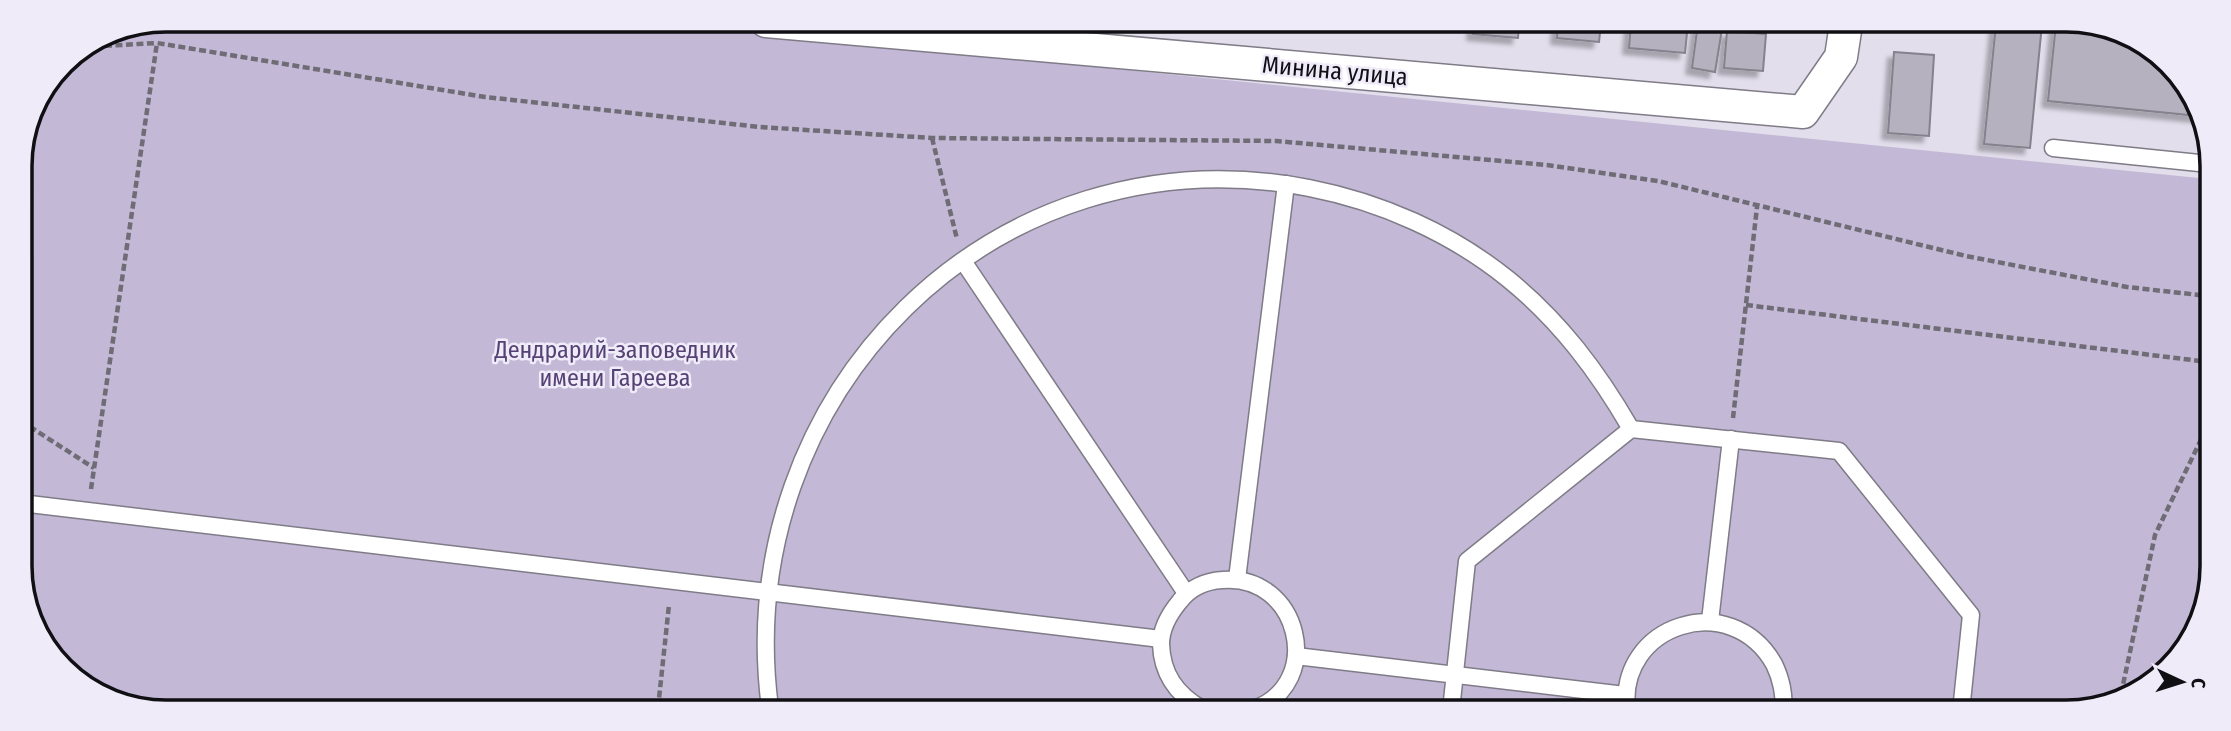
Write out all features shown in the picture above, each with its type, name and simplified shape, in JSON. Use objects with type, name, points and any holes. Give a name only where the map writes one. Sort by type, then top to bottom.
[{"type":"street","name":"Минина улица","points":[[891,32],[1803,112],[1841,57],[1845,32]]},
{"type":"lane","points":[[2053,148],[2200,163]]},
{"type":"lane","points":[[769,700],[765,635],[767,592],[785,506],[799,464],[829,405],[866,351],[895,318],[963,261],[1037,219],[1117,192],[1201,180],[1286,184],[1334,193],[1381,207],[1425,226],[1468,250],[1508,279],[1577,347],[1606,386],[1631,429]]},
{"type":"lane","points":[[1237,579],[1286,184]]},
{"type":"lane","points":[[963,261],[1186,593]]},
{"type":"lane","points":[[1452,699],[1467,561],[1631,429],[1839,451],[1971,615],[1962,699]]},
{"type":"lane","points":[[1710,621],[1731,439]]},
{"type":"lane","points":[[32,504],[1161,639]]},
{"type":"lane","points":[[1177,699],[1162,662],[1161,639],[1169,614],[1186,593],[1210,581],[1237,579],[1262,587],[1282,605],[1294,629],[1296,656],[1290,676],[1278,694],[1269,699]]},
{"type":"lane","points":[[1627,699],[1633,665],[1652,640],[1679,625],[1710,621],[1740,630],[1765,649],[1780,676],[1782,699]]},
{"type":"lane","points":[[1296,656],[1455,675],[1603,699]]},
{"type":"path","points":[[87,510],[157,43]]},
{"type":"path","points":[[105,46],[157,43],[485,97],[760,127],[932,138],[1276,141],[1547,165],[1658,181],[1966,256],[2127,287],[2200,295]]},
{"type":"path","points":[[932,138],[963,261]]},
{"type":"path","points":[[1731,439],[1757,207]]},
{"type":"path","points":[[1746,305],[2200,361]]},
{"type":"path","points":[[32,429],[94,468]]},
{"type":"path","points":[[2123,687],[2155,535],[2200,442]]},
{"type":"path","points":[[658,700],[672,581]]},
{"type":"green space","name":"Дендрарий-заповедник имени Гареева","points":[[749,32],[2200,178],[2200,566],[2195,600],[2186,625],[2172,647],[2147,647],[2147,672],[2117,689],[2075,699],[165,700],[131,695],[91,677],[65,654],[45,625],[34,592],[32,156],[36,131],[49,98],[77,65],[106,45],[122,39],[139,34]]},
{"type":"building","points":[[1473,32],[1518,32],[1518,38]]},
{"type":"building","points":[[1557,32],[1600,32],[1599,42],[1557,38]]},
{"type":"building","points":[[1630,32],[1687,32],[1685,53],[1629,48]]},
{"type":"building","points":[[1697,32],[1722,32],[1715,72],[1692,68]]},
{"type":"building","points":[[1727,32],[1766,34],[1763,71],[1724,68]]},
{"type":"building","points":[[1995,32],[2041,32],[2030,148],[1984,144]]},
{"type":"building","points":[[2055,32],[2083,33],[2117,42],[2147,59],[2172,84],[2189,115],[2048,101]]},
{"type":"building","points":[[1894,52],[1934,55],[1929,136],[1888,133]]}]
